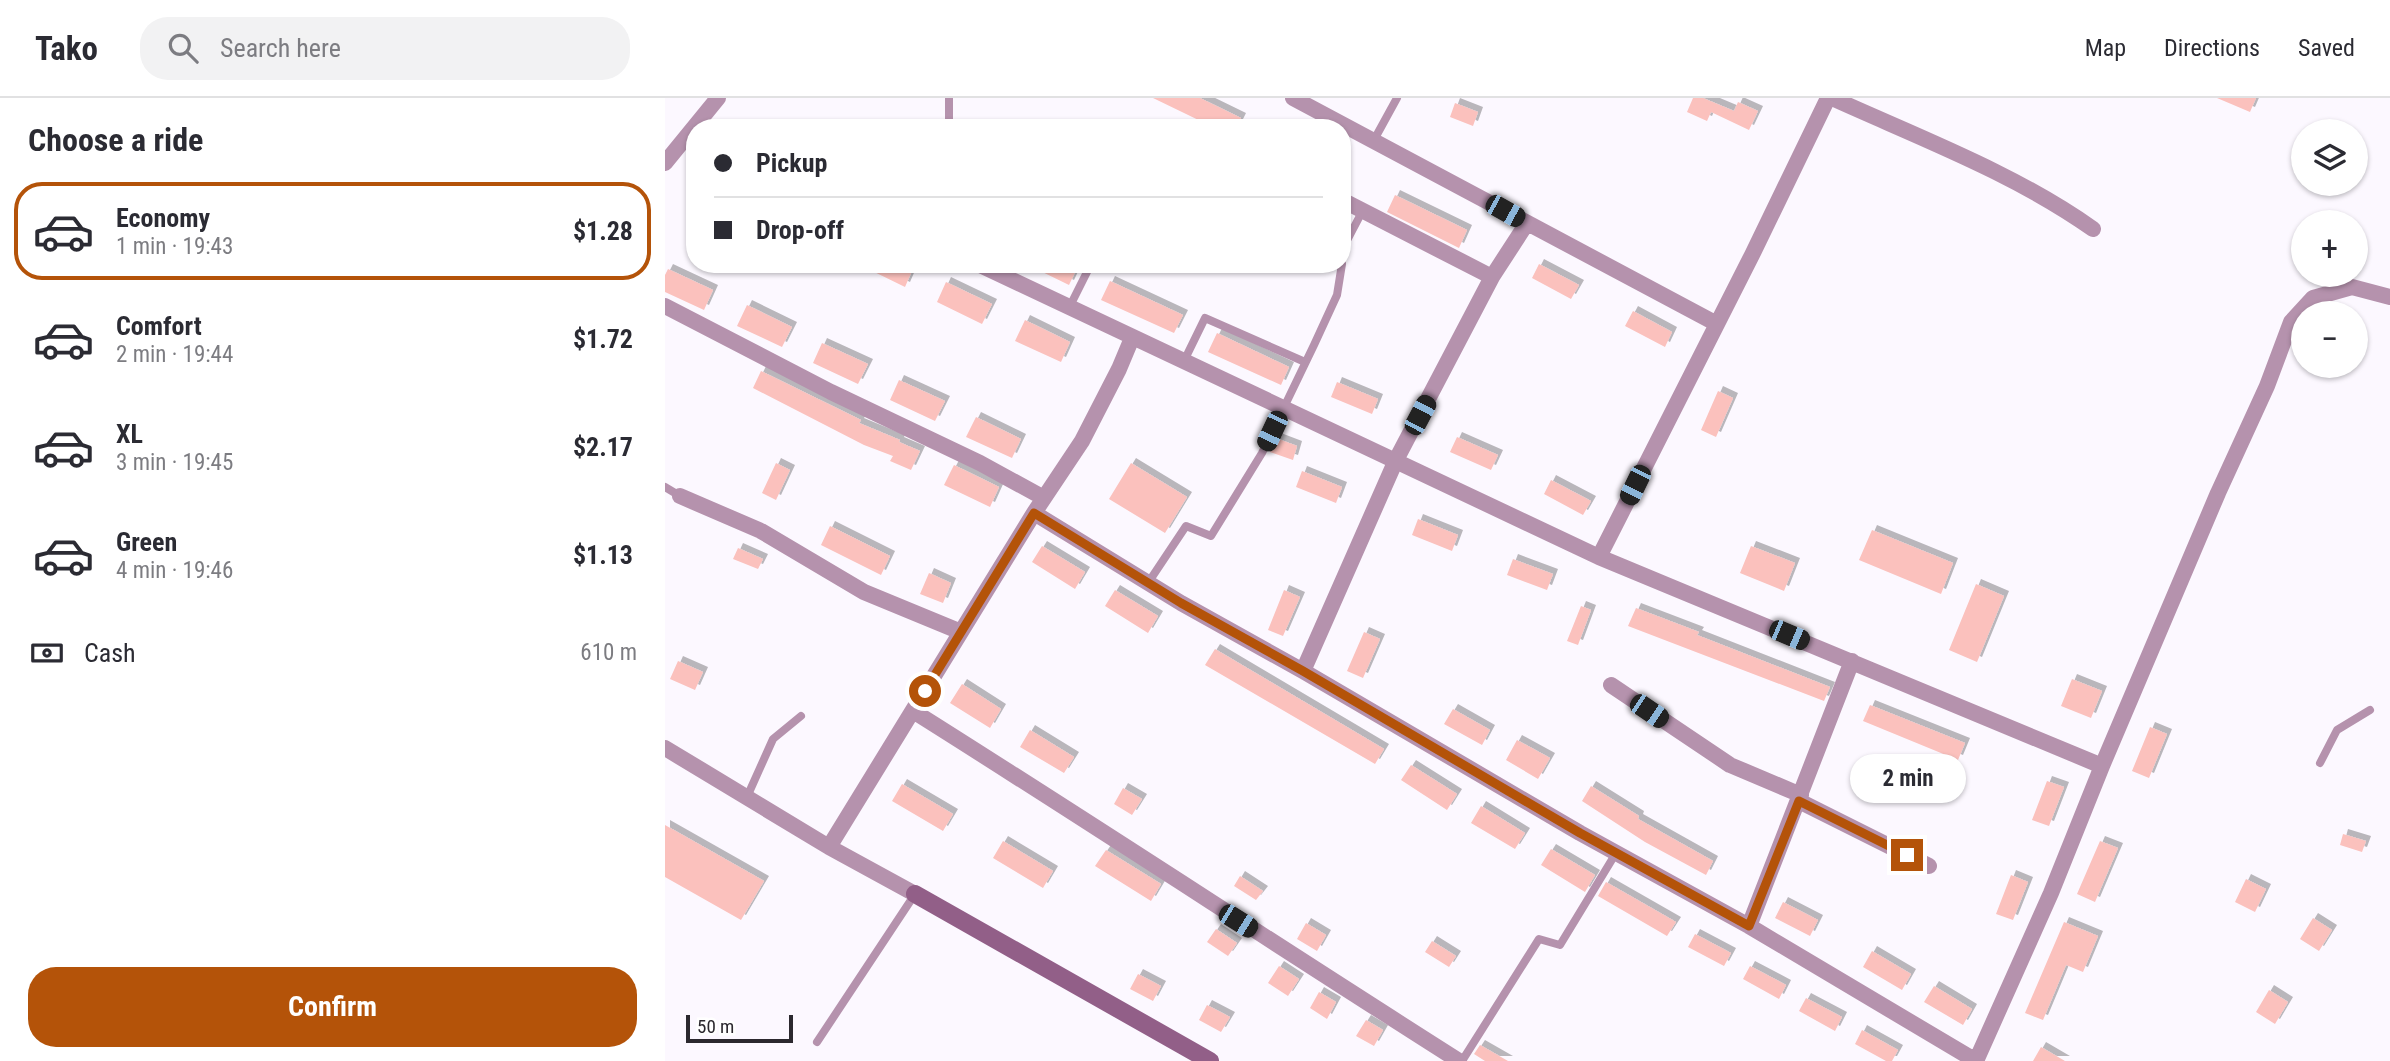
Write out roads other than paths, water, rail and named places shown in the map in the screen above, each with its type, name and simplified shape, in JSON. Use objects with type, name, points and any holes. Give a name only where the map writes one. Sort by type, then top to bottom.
[{"type":"street","points":[[702,119],[718,98]]},
{"type":"street","points":[[1293,98],[1334,119]]},
{"type":"street","points":[[1599,557],[1830,98],[1946,149],[2058,204],[2093,229]]},
{"type":"street","points":[[1351,128],[1717,324]]},
{"type":"street","points":[[665,163],[686,139]]},
{"type":"street","points":[[1351,205],[1492,277]]},
{"type":"street","points":[[1303,671],[1396,460],[1492,277],[1527,223]]},
{"type":"street","points":[[997,273],[1599,557],[2102,766]]},
{"type":"street","points":[[1034,513],[1148,584],[1616,853],[1749,926],[1976,1061],[2051,893],[2102,766],[2267,386],[2291,322],[2313,298],[2352,287],[2390,297]]},
{"type":"street","points":[[665,306],[831,392],[980,463],[1044,498]]},
{"type":"street","points":[[829,847],[1034,513],[1082,440],[1132,338]]},
{"type":"street","points":[[680,496],[761,531],[864,592],[961,632]]},
{"type":"street","points":[[1749,926],[1852,662]]},
{"type":"street","points":[[1611,685],[1730,765],[1800,798],[1929,866]]},
{"type":"street","points":[[913,711],[1461,1061]]},
{"type":"street","points":[[665,748],[829,847],[1210,1061]]},
{"type":"lane","points":[[949,98],[949,119]]},
{"type":"lane","points":[[1374,140],[1397,98]]},
{"type":"lane","points":[[1351,233],[1363,211]]},
{"type":"lane","points":[[1069,308],[1086,273]]},
{"type":"lane","points":[[1148,584],[1186,526],[1211,536],[1262,453],[1336,295],[1340,273]]},
{"type":"lane","points":[[1183,362],[1205,318],[1305,362]]},
{"type":"lane","points":[[665,487],[680,496]]},
{"type":"lane","points":[[2320,763],[2337,730],[2370,710]]},
{"type":"lane","points":[[747,797],[773,739],[801,716]]},
{"type":"lane","points":[[1461,1061],[1539,939],[1560,945],[1616,853]]},
{"type":"lane","points":[[817,1042],[915,894]]}]
